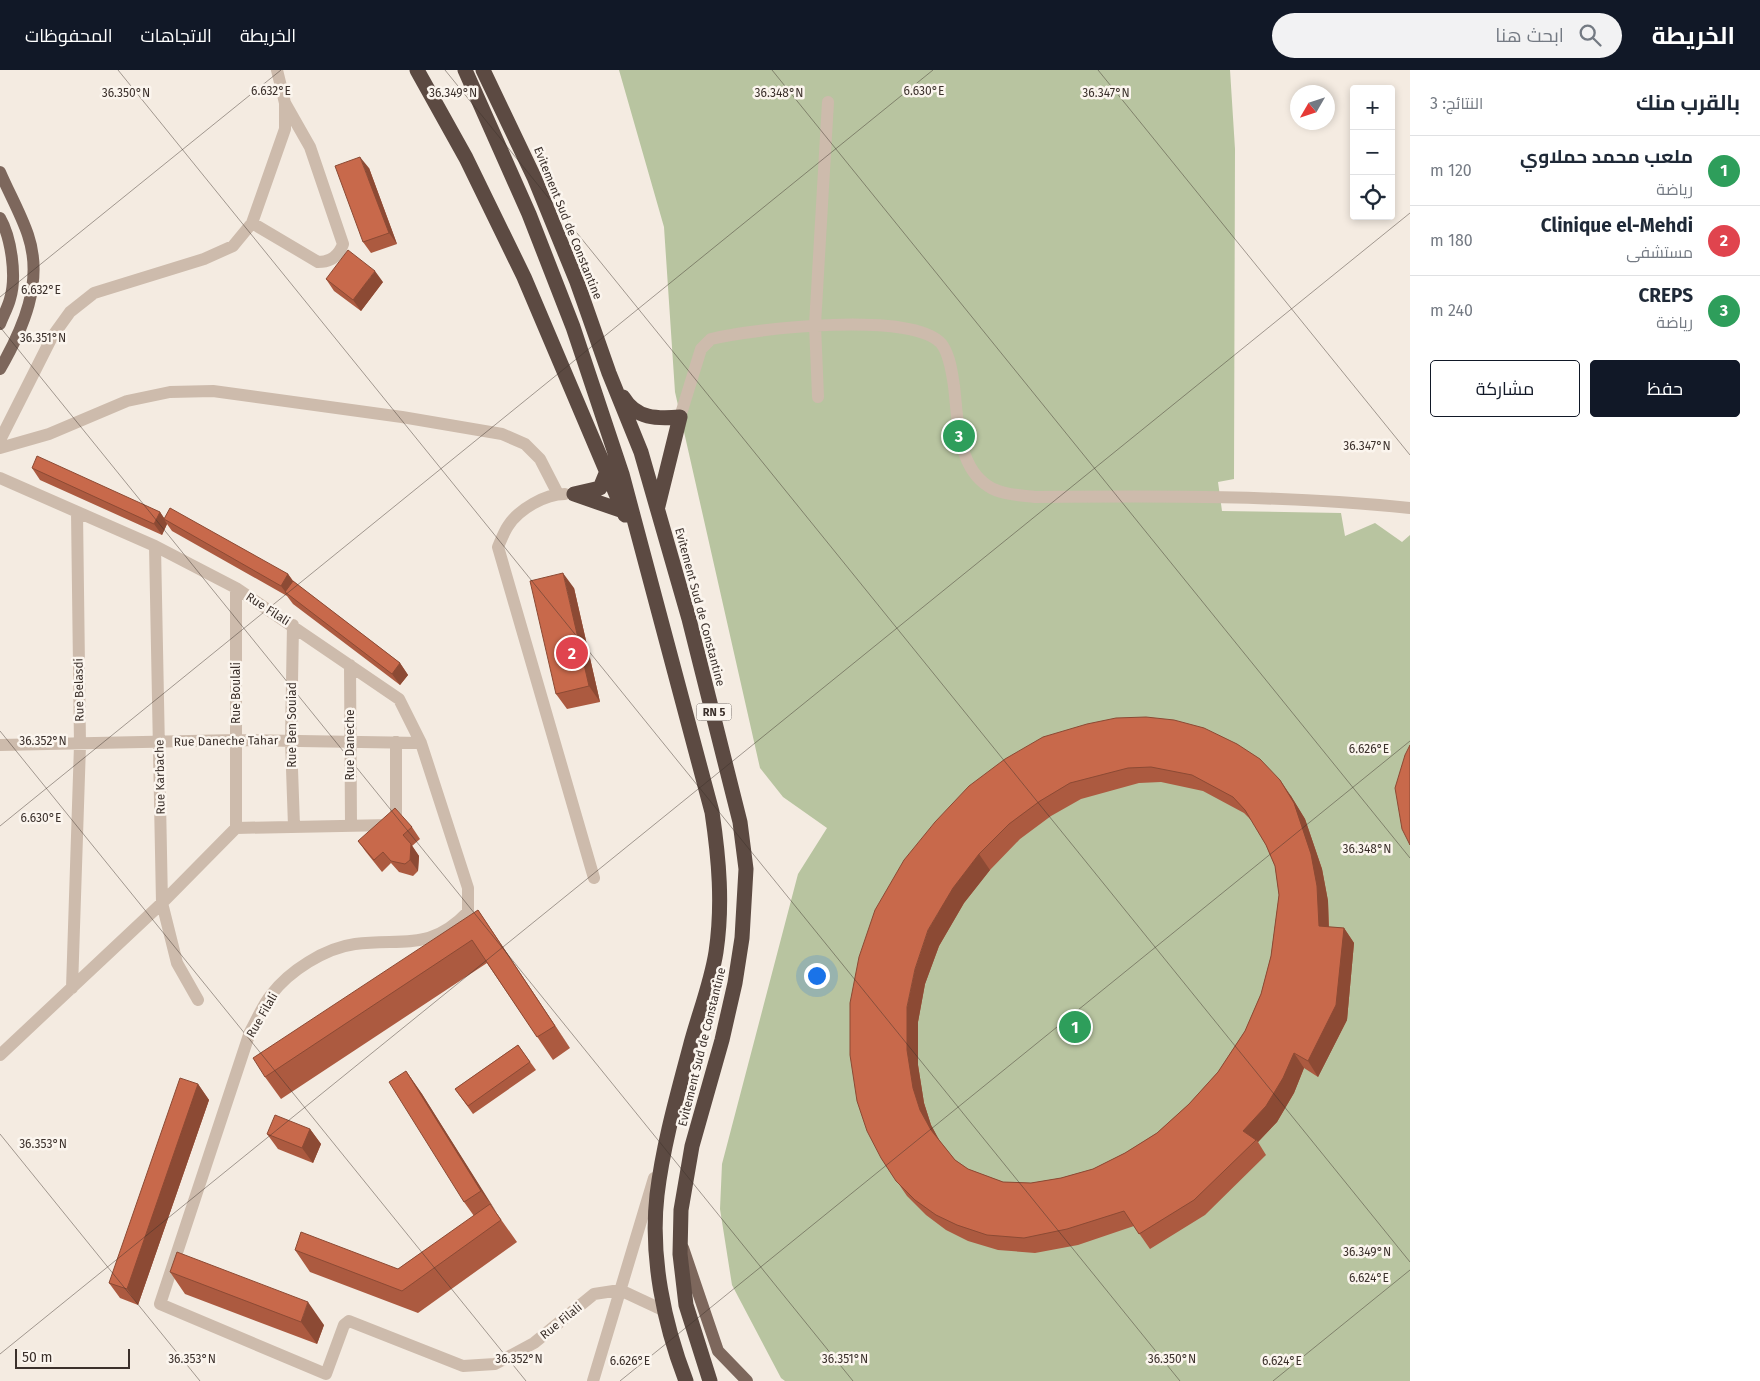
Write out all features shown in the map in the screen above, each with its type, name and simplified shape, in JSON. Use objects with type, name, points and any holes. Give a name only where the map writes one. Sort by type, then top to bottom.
[{"type":"highway","points":[[418,70],[466,158],[524,278],[645,564]]},
{"type":"highway","name":"Evitement Sud de Constantine","points":[[464,70],[529,214],[573,328],[622,474],[645,564],[672,655],[712,812],[718,849],[721,902],[716,954],[672,1119],[657,1196],[655,1247],[665,1311],[686,1381]]},
{"type":"highway","name":"Evitement Sud de Constantine","points":[[483,70],[538,186],[577,282],[609,373],[641,452],[723,746],[740,822],[746,868],[742,938],[735,983],[692,1146],[681,1210],[680,1242],[686,1305],[710,1381]]},
{"type":"highway","points":[[609,373],[626,401],[638,413],[655,418],[680,417],[657,508]]},
{"type":"highway","points":[[574,494],[600,488],[607,472]]},
{"type":"highway","points":[[574,494],[623,511]]},
{"type":"main road","points":[[0,172],[28,236],[34,271],[30,302],[22,326],[0,369]]},
{"type":"main road","points":[[0,218],[7,230],[12,260],[11,297],[0,324]]},
{"type":"main road","points":[[680,1242],[718,1351],[747,1381]]},
{"type":"street","points":[[0,440],[52,338],[70,312],[94,293],[204,259],[233,246],[252,223],[285,129],[284,103],[277,70]]},
{"type":"street","points":[[818,397],[815,325],[828,102]]},
{"type":"street","points":[[252,223],[318,262],[326,262],[341,252],[343,244],[310,147],[284,103]]},
{"type":"street","points":[[680,417],[701,349],[711,339],[815,325],[892,326],[936,338],[943,347],[952,373],[961,440],[970,470],[988,487],[1008,494],[1035,497],[1257,498],[1352,502],[1410,508]]},
{"type":"street","points":[[0,448],[49,434],[127,401],[170,392],[213,391],[402,417],[502,434],[525,444],[540,459],[558,494]]},
{"type":"street","name":"Rue Filali","points":[[0,478],[155,546],[236,588],[293,625],[399,699],[421,742],[468,888],[468,912],[454,928],[430,940],[354,944],[325,953],[292,975],[271,995],[250,1032],[160,1302],[169,1309],[325,1377],[344,1325],[349,1321],[463,1366],[496,1364],[534,1343],[594,1294],[620,1290]]},
{"type":"street","points":[[574,494],[558,494],[527,507],[508,525],[498,547],[594,878]]},
{"type":"street","name":"Rue Belasdi","points":[[72,988],[80,745],[77,512]]},
{"type":"street","name":"Rue Karbache","points":[[155,546],[162,903],[177,963],[198,1000]]},
{"type":"street","name":"Rue Boulali","points":[[236,588],[236,828]]},
{"type":"street","name":"Rue Ben Souiad","points":[[293,625],[291,740],[294,826]]},
{"type":"street","name":"Rue Daneche","points":[[350,666],[352,824]]},
{"type":"street","name":"Rue Daneche Tahar","points":[[0,745],[80,745],[237,740],[421,742]]},
{"type":"street","points":[[0,1055],[162,903],[236,828],[352,824],[391,825],[396,820],[396,742]]},
{"type":"street","points":[[593,1381],[672,1119]]},
{"type":"street","points":[[620,1290],[665,1311]]},
{"type":"green space","points":[[619,70],[1230,70],[1235,149],[1234,479],[1218,482],[1222,511],[1341,513],[1345,536],[1375,523],[1402,542],[1410,535],[1410,1381],[785,1381],[781,1378],[732,1285],[720,1209],[722,1164],[798,874],[827,828],[783,797],[760,768],[675,392],[664,227]]},
{"type":"building","points":[[360,157],[389,233],[363,242],[335,166]]},
{"type":"building","points":[[348,250],[375,271],[353,300],[326,279]]},
{"type":"building","points":[[37,456],[160,512],[154,524],[32,468]]},
{"type":"building","points":[[170,508],[288,574],[281,586],[164,519]]},
{"type":"building","points":[[563,573],[589,686],[556,694],[530,581]]},
{"type":"building","points":[[293,581],[400,663],[392,674],[285,592]]},
{"type":"building","points":[[1146,717],[1174,720],[1204,728],[1237,744],[1260,759],[1280,780],[1294,803],[1311,854],[1317,886],[1319,926],[1344,928],[1336,1005],[1308,1061],[1294,1053],[1283,1078],[1266,1106],[1243,1131],[1256,1140],[1194,1200],[1139,1234],[1124,1211],[1067,1229],[1024,1238],[987,1235],[957,1225],[936,1215],[915,1200],[896,1181],[867,1131],[857,1101],[850,1055],[850,1003],[859,957],[875,910],[904,860],[935,822],[969,786],[1005,759],[1043,737],[1116,718]],"holes":[[[1151,767],[1192,775],[1233,797],[1245,810],[1266,845],[1275,866],[1279,895],[1271,956],[1261,994],[1245,1031],[1218,1072],[1189,1104],[1157,1133],[1125,1153],[1093,1169],[1061,1178],[1031,1183],[1003,1182],[968,1169],[955,1160],[931,1130],[920,1110],[913,1088],[907,1050],[907,1007],[915,969],[928,930],[953,888],[979,854],[1009,824],[1040,801],[1070,783],[1128,768]]]},
{"type":"building","points":[[1410,745],[1410,845],[1402,829],[1395,788]]},
{"type":"building","points":[[395,808],[412,827],[403,835],[411,844],[410,860],[405,864],[391,861],[383,852],[374,860],[358,841]]},
{"type":"building","points":[[478,910],[555,1026],[537,1037],[472,940],[265,1077],[253,1058]]},
{"type":"building","points":[[518,1045],[530,1062],[468,1106],[455,1089]]},
{"type":"building","points":[[406,1071],[481,1191],[464,1202],[389,1082]]},
{"type":"building","points":[[180,1078],[198,1084],[127,1289],[109,1283]]},
{"type":"building","points":[[275,1115],[310,1129],[302,1148],[267,1134]]},
{"type":"building","points":[[490,1204],[501,1220],[402,1291],[295,1250],[301,1232],[398,1269]]},
{"type":"building","points":[[177,1252],[308,1302],[301,1322],[170,1272]]},
{"type":"place","name":"CREPS","points":[[959,436]]},
{"type":"place","name":"Clinique el-Mehdi","points":[[572,653]]},
{"type":"place","name":"ملعب محمد حملاوي","points":[[1075,1027]]}]
